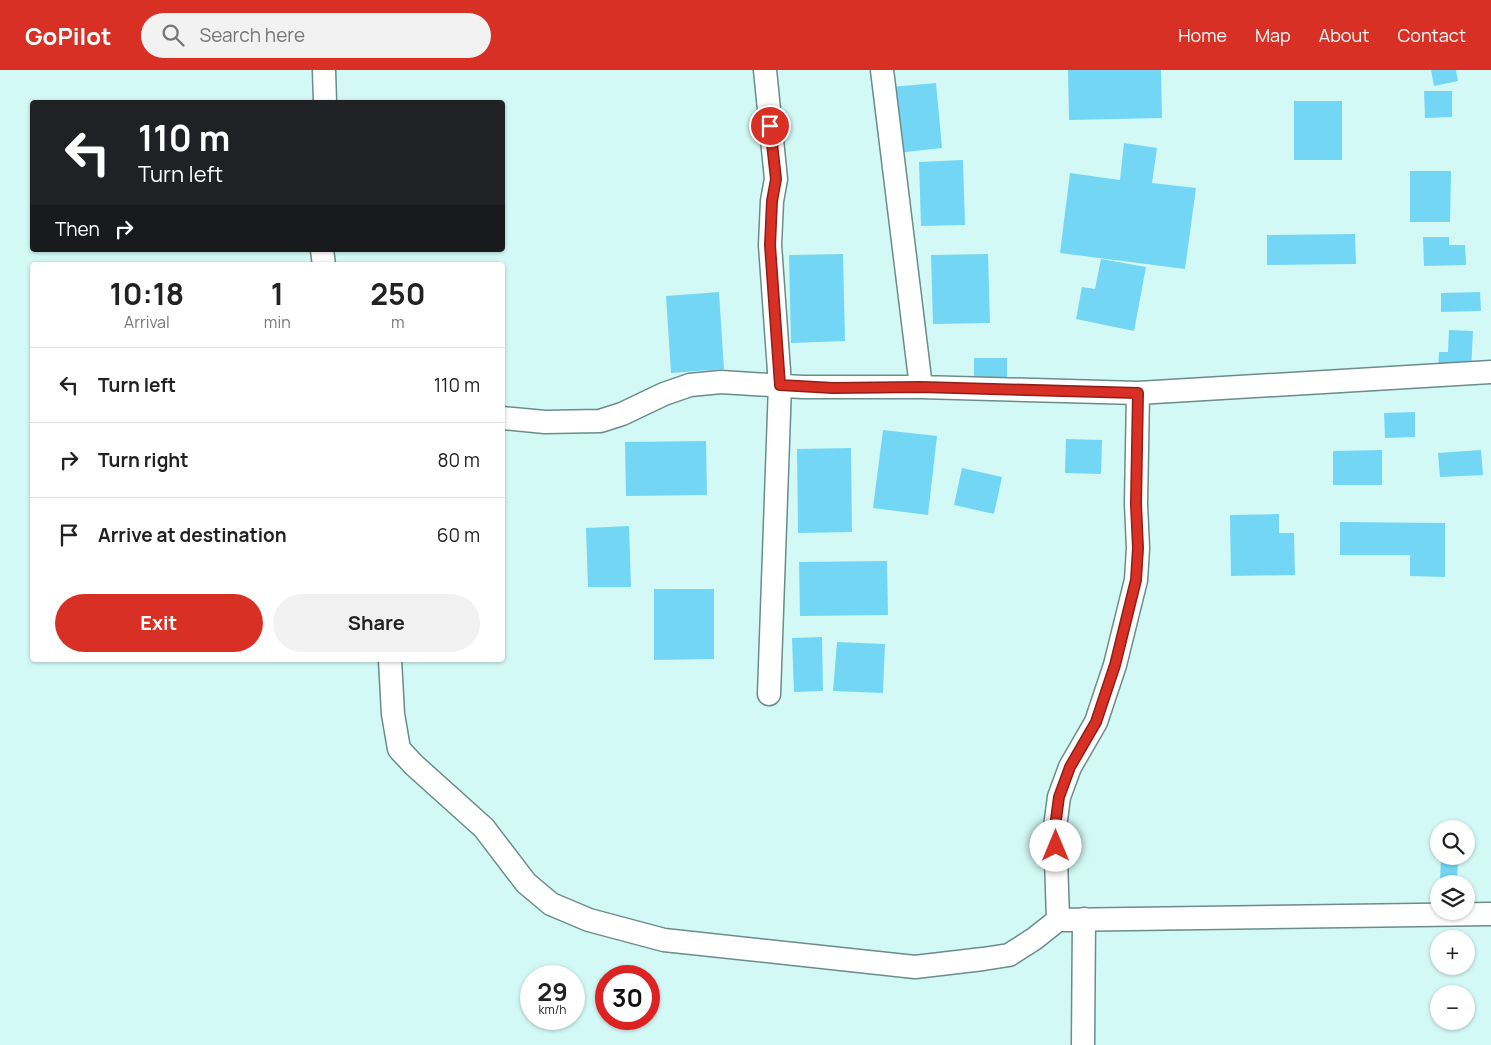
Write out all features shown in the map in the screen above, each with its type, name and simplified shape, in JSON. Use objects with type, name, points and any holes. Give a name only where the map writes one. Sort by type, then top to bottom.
[{"type":"street","points":[[324,70],[325,100]]},
{"type":"street","points":[[765,70],[776,179],[772,201],[770,245],[780,385],[769,694]]},
{"type":"street","points":[[882,70],[921,387]]},
{"type":"street","points":[[505,418],[546,422],[600,421],[622,414],[664,394],[690,385],[721,382],[833,388],[921,387],[1138,393],[1491,372]]},
{"type":"street","points":[[1058,920],[1055,827],[1059,797],[1070,767],[1096,722],[1115,665],[1136,580],[1138,548],[1136,504],[1138,393]]},
{"type":"street","points":[[390,662],[393,714],[399,748],[414,765],[484,828],[526,883],[551,904],[588,920],[664,940],[915,967],[1008,955],[1034,939],[1058,920],[1491,914]]},
{"type":"street","points":[[1083,1045],[1084,919]]},
{"type":"building","points":[[1068,70],[1161,70],[1162,118],[1069,120]]},
{"type":"building","points":[[1431,70],[1456,70],[1458,81],[1434,86]]},
{"type":"building","points":[[936,83],[942,148],[897,153],[891,87]]},
{"type":"building","points":[[1424,91],[1452,91],[1452,117],[1425,118]]},
{"type":"building","points":[[1294,101],[1342,101],[1342,160],[1294,160]]},
{"type":"building","points":[[1124,143],[1157,148],[1152,183],[1196,188],[1185,269],[1060,253],[1070,173],[1120,180]]},
{"type":"building","points":[[963,160],[965,225],[921,226],[919,162]]},
{"type":"building","points":[[1410,171],[1451,171],[1450,222],[1410,222]]},
{"type":"building","points":[[1355,234],[1356,264],[1267,265],[1267,235]]},
{"type":"building","points":[[1423,237],[1449,237],[1449,245],[1465,245],[1466,265],[1424,266]]},
{"type":"building","points":[[843,254],[845,341],[791,343],[789,255]]},
{"type":"building","points":[[988,254],[990,323],[933,324],[931,255]]},
{"type":"building","points":[[1101,259],[1146,267],[1134,331],[1076,319],[1082,287],[1095,289]]},
{"type":"building","points":[[719,292],[724,369],[671,373],[666,296]]},
{"type":"building","points":[[1480,292],[1481,311],[1441,312],[1441,293]]},
{"type":"building","points":[[1449,330],[1473,331],[1471,371],[1438,369],[1439,352],[1448,352]]},
{"type":"building","points":[[974,358],[1007,358],[1007,379],[974,379]]},
{"type":"building","points":[[1415,412],[1415,437],[1385,438],[1384,413]]},
{"type":"building","points":[[883,430],[937,436],[928,515],[873,508]]},
{"type":"building","points":[[1066,439],[1102,440],[1101,474],[1065,473]]},
{"type":"building","points":[[706,441],[707,495],[626,496],[625,442]]},
{"type":"building","points":[[851,448],[852,532],[798,533],[797,449]]},
{"type":"building","points":[[1382,450],[1382,485],[1333,485],[1333,451]]},
{"type":"building","points":[[1481,450],[1483,475],[1440,477],[1438,453]]},
{"type":"building","points":[[962,468],[1002,477],[994,514],[954,505]]},
{"type":"building","points":[[1279,514],[1279,533],[1294,533],[1295,575],[1231,576],[1230,515]]},
{"type":"building","points":[[1340,522],[1445,523],[1445,577],[1410,576],[1410,555],[1340,555]]},
{"type":"building","points":[[629,526],[631,587],[588,587],[586,528]]},
{"type":"building","points":[[887,561],[888,615],[800,616],[799,562]]},
{"type":"building","points":[[654,589],[714,589],[714,659],[654,660]]},
{"type":"building","points":[[822,637],[823,691],[794,692],[792,638]]},
{"type":"building","points":[[837,642],[885,644],[883,693],[833,691]]},
{"type":"building","points":[[1441,865],[1458,865],[1457,875],[1440,875]]},
{"type":"route","points":[[770,126],[776,179],[772,201],[770,245],[780,385],[833,388],[992,388],[1138,393],[1136,504],[1138,548],[1136,580],[1115,665],[1096,722],[1070,767],[1059,797],[1055,827],[1056,846]]}]
